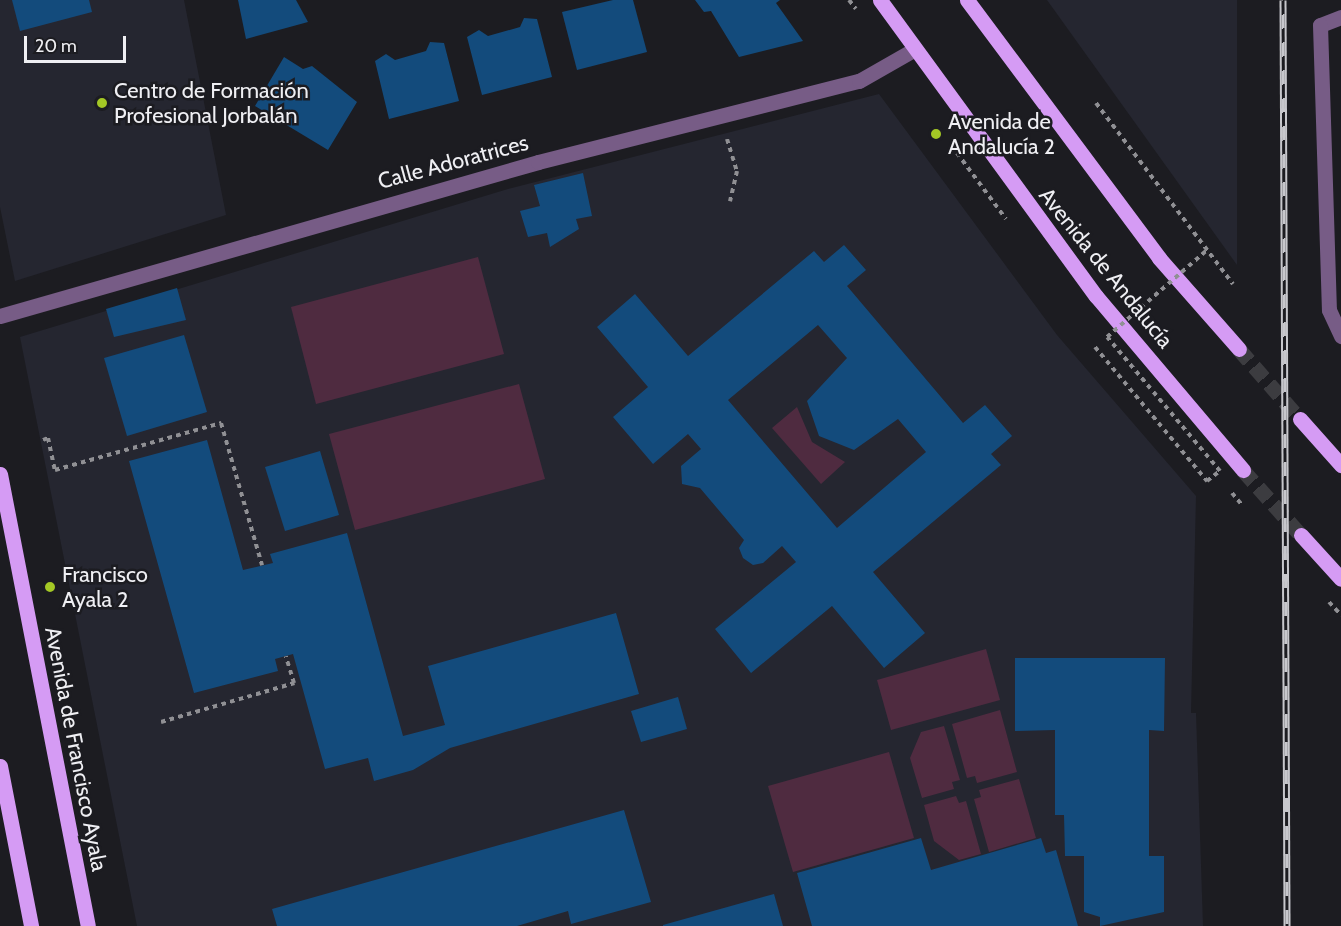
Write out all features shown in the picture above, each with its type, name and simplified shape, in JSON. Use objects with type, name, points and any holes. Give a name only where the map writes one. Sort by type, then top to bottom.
[{"type":"main road","name":"Avenida de Andalucía","points":[[880,0],[1096,296],[1243,470]]},
{"type":"main road","points":[[967,0],[1159,258],[1239,349]]},
{"type":"main road","points":[[1300,419],[1341,465]]},
{"type":"main road","name":"Avenida de Francisco Ayala","points":[[0,474],[88,926]]},
{"type":"main road","points":[[1300,535],[1341,579]]},
{"type":"main road","points":[[0,766],[31,926]]},
{"type":"street","points":[[1341,17],[1320,25],[1329,310],[1341,336]]},
{"type":"street","name":"Calle Adoratrices","points":[[0,316],[492,174],[859,81],[915,49]]},
{"type":"path","points":[[1096,104],[1233,284]]},
{"type":"path","points":[[729,201],[737,171],[730,149]]},
{"type":"path","points":[[1095,347],[1207,481],[1220,471],[1107,337],[1206,251]]},
{"type":"path","points":[[43,440],[48,438],[55,470],[221,423],[262,565]]},
{"type":"path","points":[[161,722],[294,683],[286,656]]},
{"type":"shaded area","name":"Centro de Formación Profesional Jorbalán","points":[[0,0],[184,0],[226,215],[15,281],[0,207]]},
{"type":"shaded area","points":[[1047,0],[1237,0],[1237,265]]},
{"type":"shaded area","points":[[879,94],[1057,335],[1196,496],[1191,713],[1196,713],[1203,926],[137,926],[20,337],[508,189]]},
{"type":"shaded area","points":[[478,257],[504,354],[316,404],[291,307]]},
{"type":"shaded area","points":[[519,384],[545,479],[355,530],[329,434]]},
{"type":"shaded area","points":[[797,407],[812,442],[845,462],[821,484],[772,428]]},
{"type":"shaded area","points":[[986,649],[1000,700],[891,730],[877,680]]},
{"type":"shaded area","points":[[1000,710],[1017,772],[977,783],[975,776],[967,778],[952,724]]},
{"type":"shaded area","points":[[944,726],[960,780],[952,782],[954,789],[922,798],[910,758],[921,732]]},
{"type":"shaded area","points":[[889,752],[914,838],[793,872],[768,786]]},
{"type":"shaded area","points":[[1019,779],[1036,838],[989,852],[974,799],[981,797],[979,790]]},
{"type":"shaded area","points":[[956,796],[959,803],[966,801],[981,854],[959,860],[934,841],[924,805]]},
{"type":"building","points":[[12,0],[89,0],[92,12],[20,31]]},
{"type":"building","points":[[238,0],[296,0],[308,22],[246,39]]},
{"type":"building","points":[[613,0],[633,0],[647,52],[577,70],[562,12]]},
{"type":"building","points":[[695,0],[780,0],[776,3],[803,41],[739,57],[711,11],[704,12]]},
{"type":"building","points":[[524,18],[537,19],[552,77],[482,95],[467,37],[479,30],[488,36],[520,27]]},
{"type":"building","points":[[430,42],[444,43],[459,101],[389,119],[375,61],[386,54],[395,60],[426,51]]},
{"type":"building","points":[[284,57],[303,69],[312,66],[357,102],[328,150],[255,106]]},
{"type":"building","points":[[583,173],[592,216],[576,219],[579,229],[550,247],[547,233],[528,237],[520,211],[540,206],[534,185]]},
{"type":"building","points":[[844,245],[866,270],[847,286],[963,423],[985,405],[1012,436],[991,454],[1001,465],[873,572],[925,633],[884,668],[832,606],[751,673],[715,629],[796,562],[782,546],[763,563],[753,565],[743,558],[739,548],[744,540],[700,488],[682,484],[681,466],[701,449],[688,434],[653,464],[613,417],[648,387],[597,327],[635,294],[688,356],[814,251],[824,262]],"holes":[[[818,325],[847,358],[807,401],[819,436],[854,450],[898,419],[926,452],[837,528],[728,400]]]},
{"type":"building","points":[[177,288],[186,320],[114,337],[106,309]]},
{"type":"building","points":[[184,335],[207,412],[127,436],[104,358]]},
{"type":"building","points":[[207,440],[243,570],[273,563],[270,554],[347,533],[403,736],[445,725],[428,666],[616,613],[639,694],[450,748],[413,770],[374,781],[368,758],[325,769],[293,654],[275,659],[278,671],[194,693],[129,461]]},
{"type":"building","points":[[320,451],[339,515],[285,531],[265,467]]},
{"type":"building","points":[[1015,658],[1165,658],[1164,731],[1149,730],[1149,856],[1164,856],[1164,912],[1100,926],[1100,917],[1084,912],[1084,856],[1065,856],[1064,815],[1055,815],[1055,730],[1015,731]]},
{"type":"building","points":[[678,697],[687,729],[641,742],[631,711]]},
{"type":"building","points":[[624,810],[651,902],[571,924],[568,911],[517,926],[277,926],[272,909]]},
{"type":"building","points":[[921,838],[931,870],[1041,838],[1046,853],[1056,850],[1078,926],[812,926],[797,873]]},
{"type":"building","points":[[774,894],[783,926],[663,926],[663,925]]},
{"type":"tunnel","points":[[1239,349],[1300,419]]},
{"type":"tunnel","points":[[1243,470],[1301,535]]},
{"type":"railway","points":[[1283,0],[1287,926]]},
{"type":"place","name":"Centro de Formación Profesional Jorbalán","points":[[102,103]]},
{"type":"place","name":"Avenida de Andalucía 2","points":[[936,134]]},
{"type":"place","name":"Francisco Ayala 2","points":[[50,587]]}]
